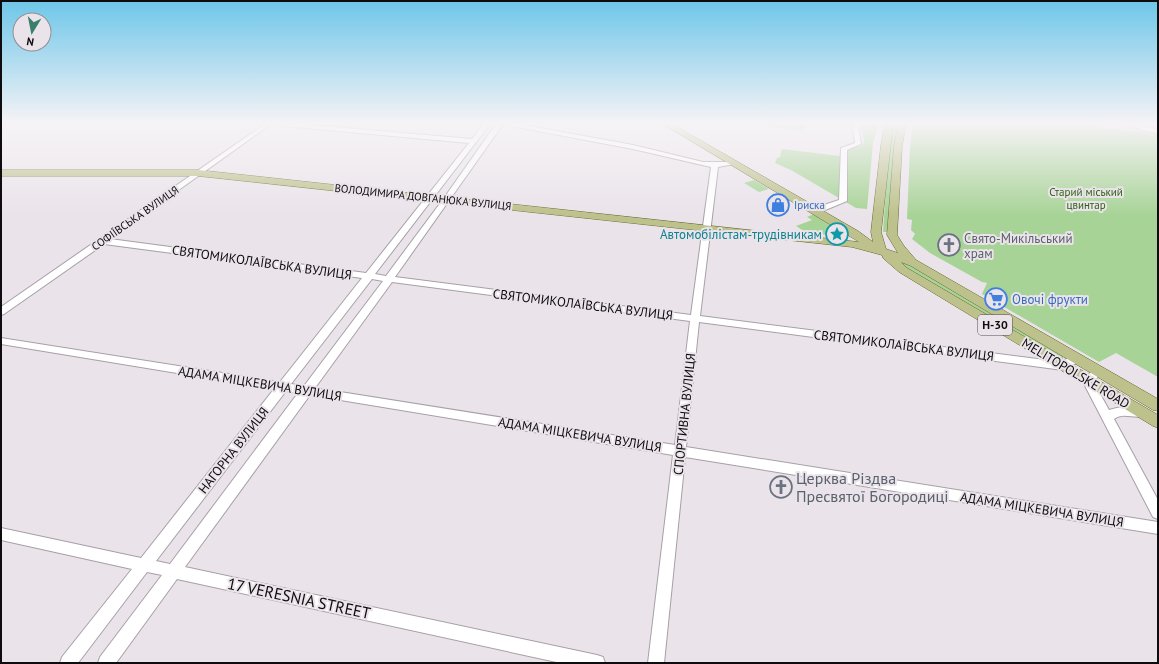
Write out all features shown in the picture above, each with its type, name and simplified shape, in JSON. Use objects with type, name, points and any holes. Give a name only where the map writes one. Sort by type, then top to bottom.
[{"type":"main road","points":[[719,155],[815,211]]},
{"type":"main road","points":[[843,242],[869,237],[883,155]]},
{"type":"main road","points":[[897,155],[892,236],[899,248],[916,264]]},
{"type":"main road","name":"ВОЛОДИМИРА ДОВГАНЮКА ВУЛИЦЯ","points":[[1,173],[198,173],[843,242]]},
{"type":"main road","name":"MELITOPOLSKE ROAD","points":[[815,211],[854,233],[869,237],[903,270],[1158,422]]},
{"type":"main road","points":[[843,242],[880,248],[916,264]]},
{"type":"main road","points":[[843,242],[866,251],[903,270]]},
{"type":"main road","name":"MELITOPOLSKE ROAD","points":[[916,264],[1158,406]]},
{"type":"street","name":"СОФІЇВСЬКА ВУЛИЦЯ","points":[[1,312],[224,155]]},
{"type":"street","name":"НАГОРНА ВУЛИЦЯ","points":[[68,663],[461,155]]},
{"type":"street","name":"НАГОРНА ВУЛИЦЯ","points":[[106,663],[447,200],[478,155]]},
{"type":"street","points":[[666,155],[703,164],[715,165],[732,163]]},
{"type":"street","points":[[815,211],[843,201],[844,155]]},
{"type":"street","name":"СПОРТИВНА ВУЛИЦЯ","points":[[656,663],[695,318],[715,165]]},
{"type":"street","name":"СВЯТОМИКОЛАЇВСЬКА ВУЛИЦЯ","points":[[103,241],[1063,366]]},
{"type":"street","name":"АДАМА МІЦКЕВИЧА ВУЛИЦЯ","points":[[1,341],[1158,528]]},
{"type":"street","points":[[1063,366],[1076,358]]},
{"type":"street","points":[[1099,372],[1087,380],[1158,513]]},
{"type":"street","points":[[1107,418],[1110,414],[1118,411],[1142,413]]},
{"type":"street","name":"17 VERESNIA STREET","points":[[1,534],[597,663]]},
{"type":"green space","points":[[781,155],[831,155],[848,157],[848,155],[872,155],[867,209],[856,208],[791,170],[775,163]]},
{"type":"green space","points":[[888,155],[893,155],[887,232],[883,232]]},
{"type":"green space","name":"Старий міський цвинтар","points":[[910,155],[1158,155],[1158,377],[1116,353],[1099,362],[982,294],[987,283],[982,282],[930,253],[912,239],[915,234],[911,230],[912,220],[907,219]]},
{"type":"green space","points":[[754,180],[769,189],[759,192],[744,183]]},
{"type":"green space","points":[[814,214],[845,234],[839,236],[807,233],[796,226],[812,220],[807,217]]},
{"type":"green space","points":[[904,261],[1063,356],[1063,358],[900,264],[899,262]]},
{"type":"place","name":"Іриска","points":[[778,205]]},
{"type":"place","name":"Автомобілістам-трудівникам","points":[[837,234]]},
{"type":"place","name":"Свято-Микільський храм","points":[[949,245]]},
{"type":"place","name":"Овочі фрукти","points":[[996,299]]},
{"type":"place","name":"Церква Різдва Пресвятої Богородиці","points":[[781,487]]}]
